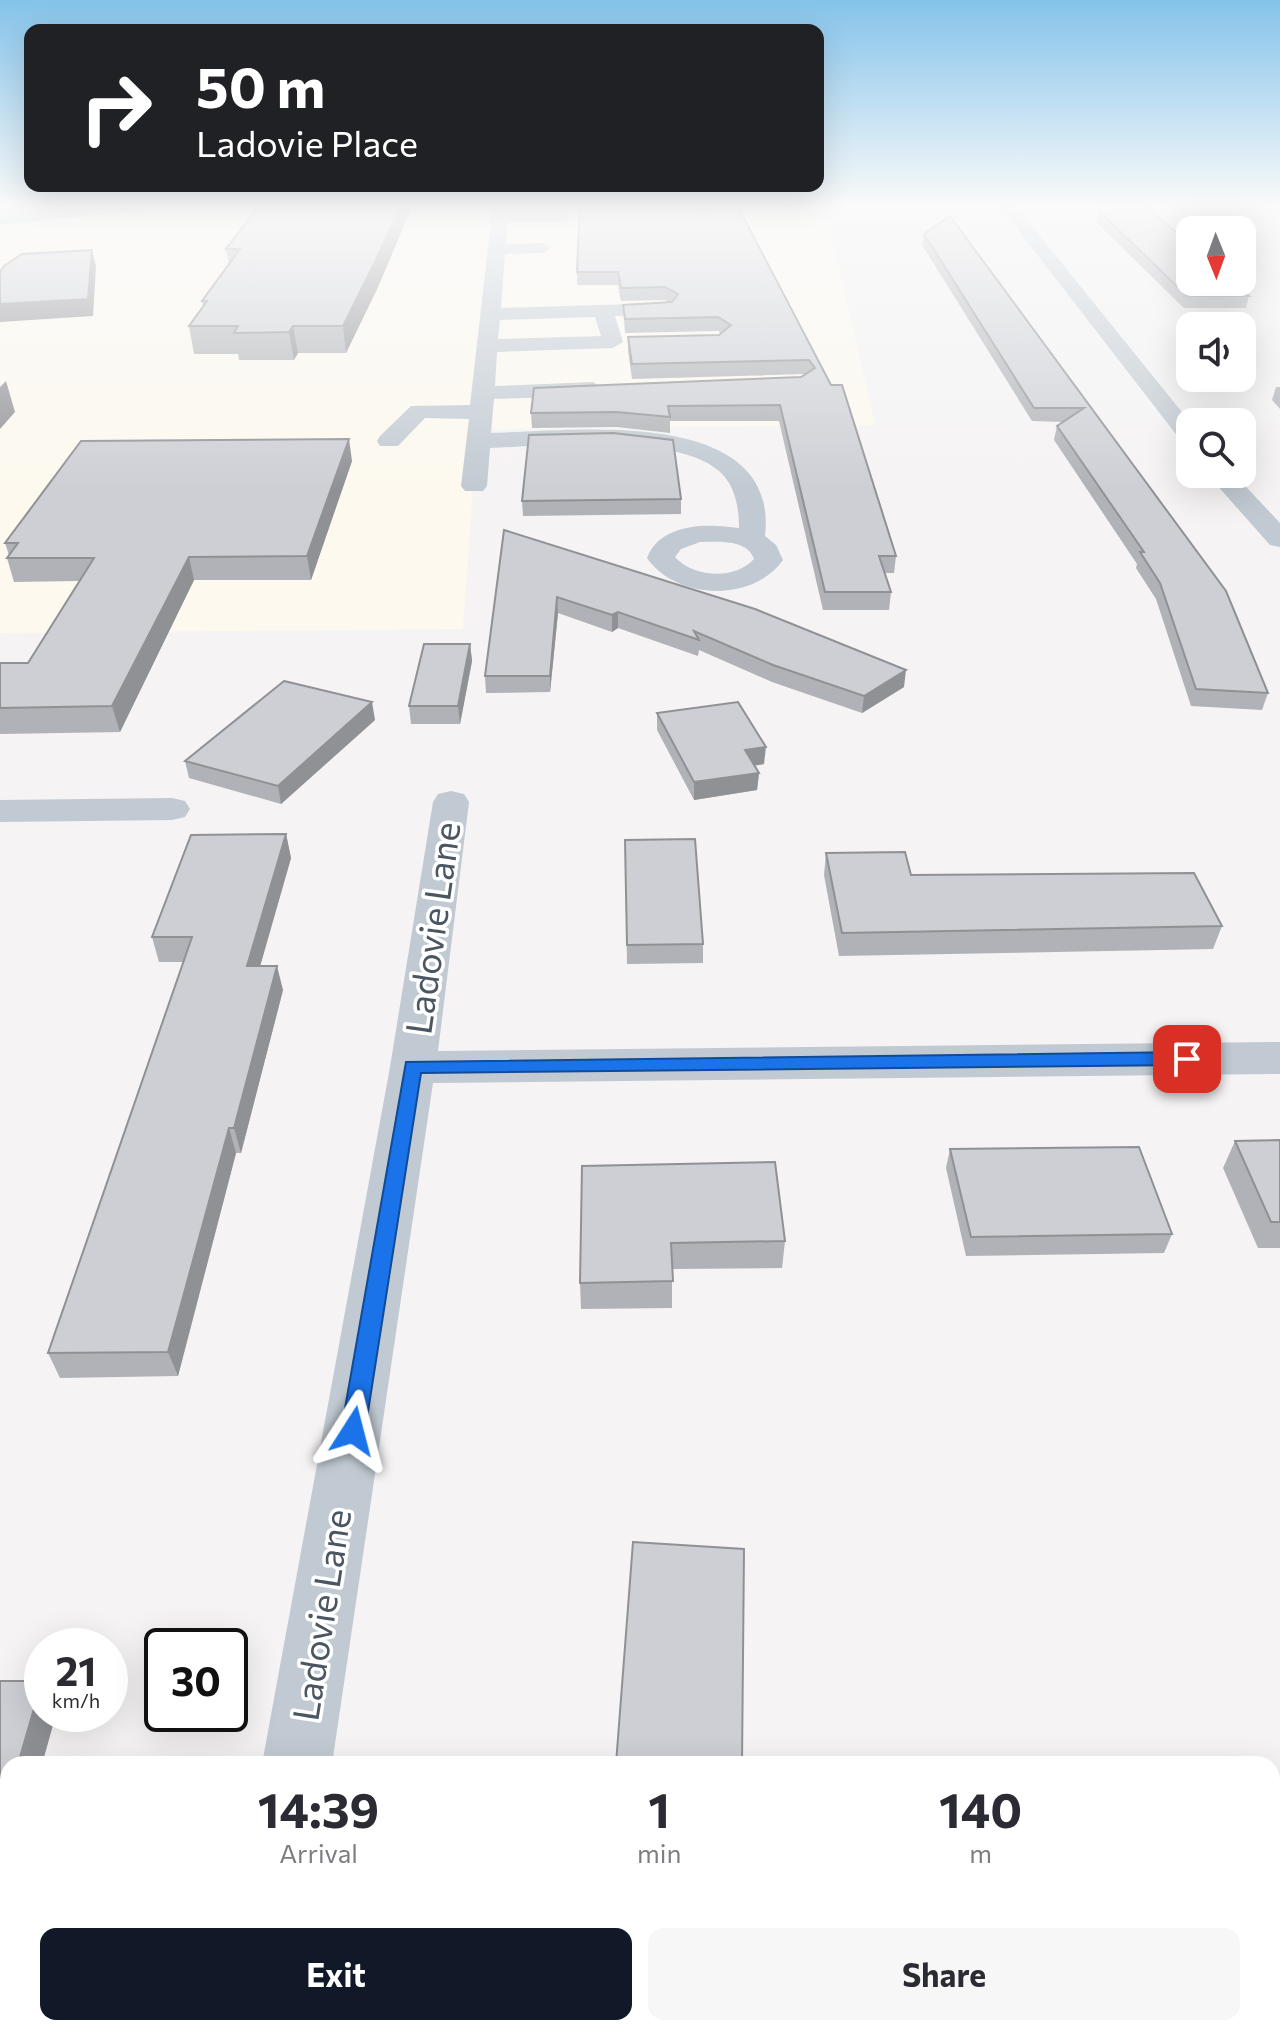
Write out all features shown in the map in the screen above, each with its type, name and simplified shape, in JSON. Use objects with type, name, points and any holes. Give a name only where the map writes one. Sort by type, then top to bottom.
[{"type":"street","points":[[1081,299],[1176,419]]},
{"type":"street","points":[[474,486],[487,346],[497,300],[603,311],[665,309]]},
{"type":"street","points":[[487,346],[620,342],[603,311]]},
{"type":"street","points":[[389,441],[419,411],[609,388]]},
{"type":"street","points":[[478,441],[603,439],[664,443],[711,454],[727,465],[743,483],[755,520],[751,540]]},
{"type":"street","points":[[1233,488],[1280,539]]},
{"type":"street","name":"Ladovie Lane","points":[[298,1756],[413,1067],[451,802]]},
{"type":"street","points":[[0,811],[172,809]]},
{"type":"street","points":[[413,1067],[1280,1058]]},
{"type":"shaded area","points":[[0,299],[846,299],[875,425],[477,429],[463,629],[0,633]]},
{"type":"building","points":[[0,299],[88,299],[0,304]]},
{"type":"building","points":[[356,299],[343,326],[293,326],[289,332],[234,333],[238,326],[189,326],[207,301],[202,301]]},
{"type":"building","points":[[674,299],[786,299],[831,385],[842,385],[896,556],[879,556],[891,592],[825,592],[780,405],[668,406],[670,417],[617,412],[531,413],[534,388],[801,377],[815,368],[809,360],[632,364],[628,337],[719,335],[731,325],[718,317],[625,319],[623,305],[672,302]]},
{"type":"building","points":[[965,299],[1011,299],[1226,591],[1268,693],[1196,689],[1160,583],[1140,552],[1144,552],[1057,426],[1084,408],[1034,408]]},
{"type":"building","points":[[613,433],[673,440],[681,499],[522,501],[529,435]]},
{"type":"building","points":[[349,439],[307,556],[189,557],[112,706],[0,708],[0,663],[28,663],[94,558],[7,558],[18,543],[5,543],[81,441]]},
{"type":"building","points":[[504,530],[755,609],[906,670],[864,696],[773,665],[694,631],[699,640],[618,612],[612,615],[557,597],[550,676],[485,676]]},
{"type":"building","points":[[424,644],[470,644],[458,706],[409,706]]},
{"type":"building","points":[[284,681],[372,702],[278,786],[185,761]]},
{"type":"building","points":[[738,702],[766,747],[745,750],[759,773],[694,782],[657,713]]},
{"type":"building","points":[[286,834],[247,966],[277,966],[234,1128],[229,1128],[168,1352],[48,1353],[192,937],[152,937],[191,835]]},
{"type":"building","points":[[695,839],[703,944],[627,945],[625,840]]},
{"type":"building","points":[[905,852],[911,875],[1194,873],[1222,926],[842,933],[826,853]]},
{"type":"building","points":[[1280,1140],[1280,1222],[1271,1222],[1235,1141]]},
{"type":"building","points":[[1139,1147],[1172,1234],[971,1237],[950,1149]]},
{"type":"building","points":[[775,1162],[785,1241],[671,1243],[673,1281],[580,1283],[582,1166]]},
{"type":"building","points":[[633,1542],[744,1549],[742,1756],[617,1756]]},
{"type":"building","points":[[0,1681],[24,1681],[24,1732],[27,1732],[20,1756],[0,1756]]},
{"type":"route","points":[[353,1431],[413,1067],[1187,1059]]}]
